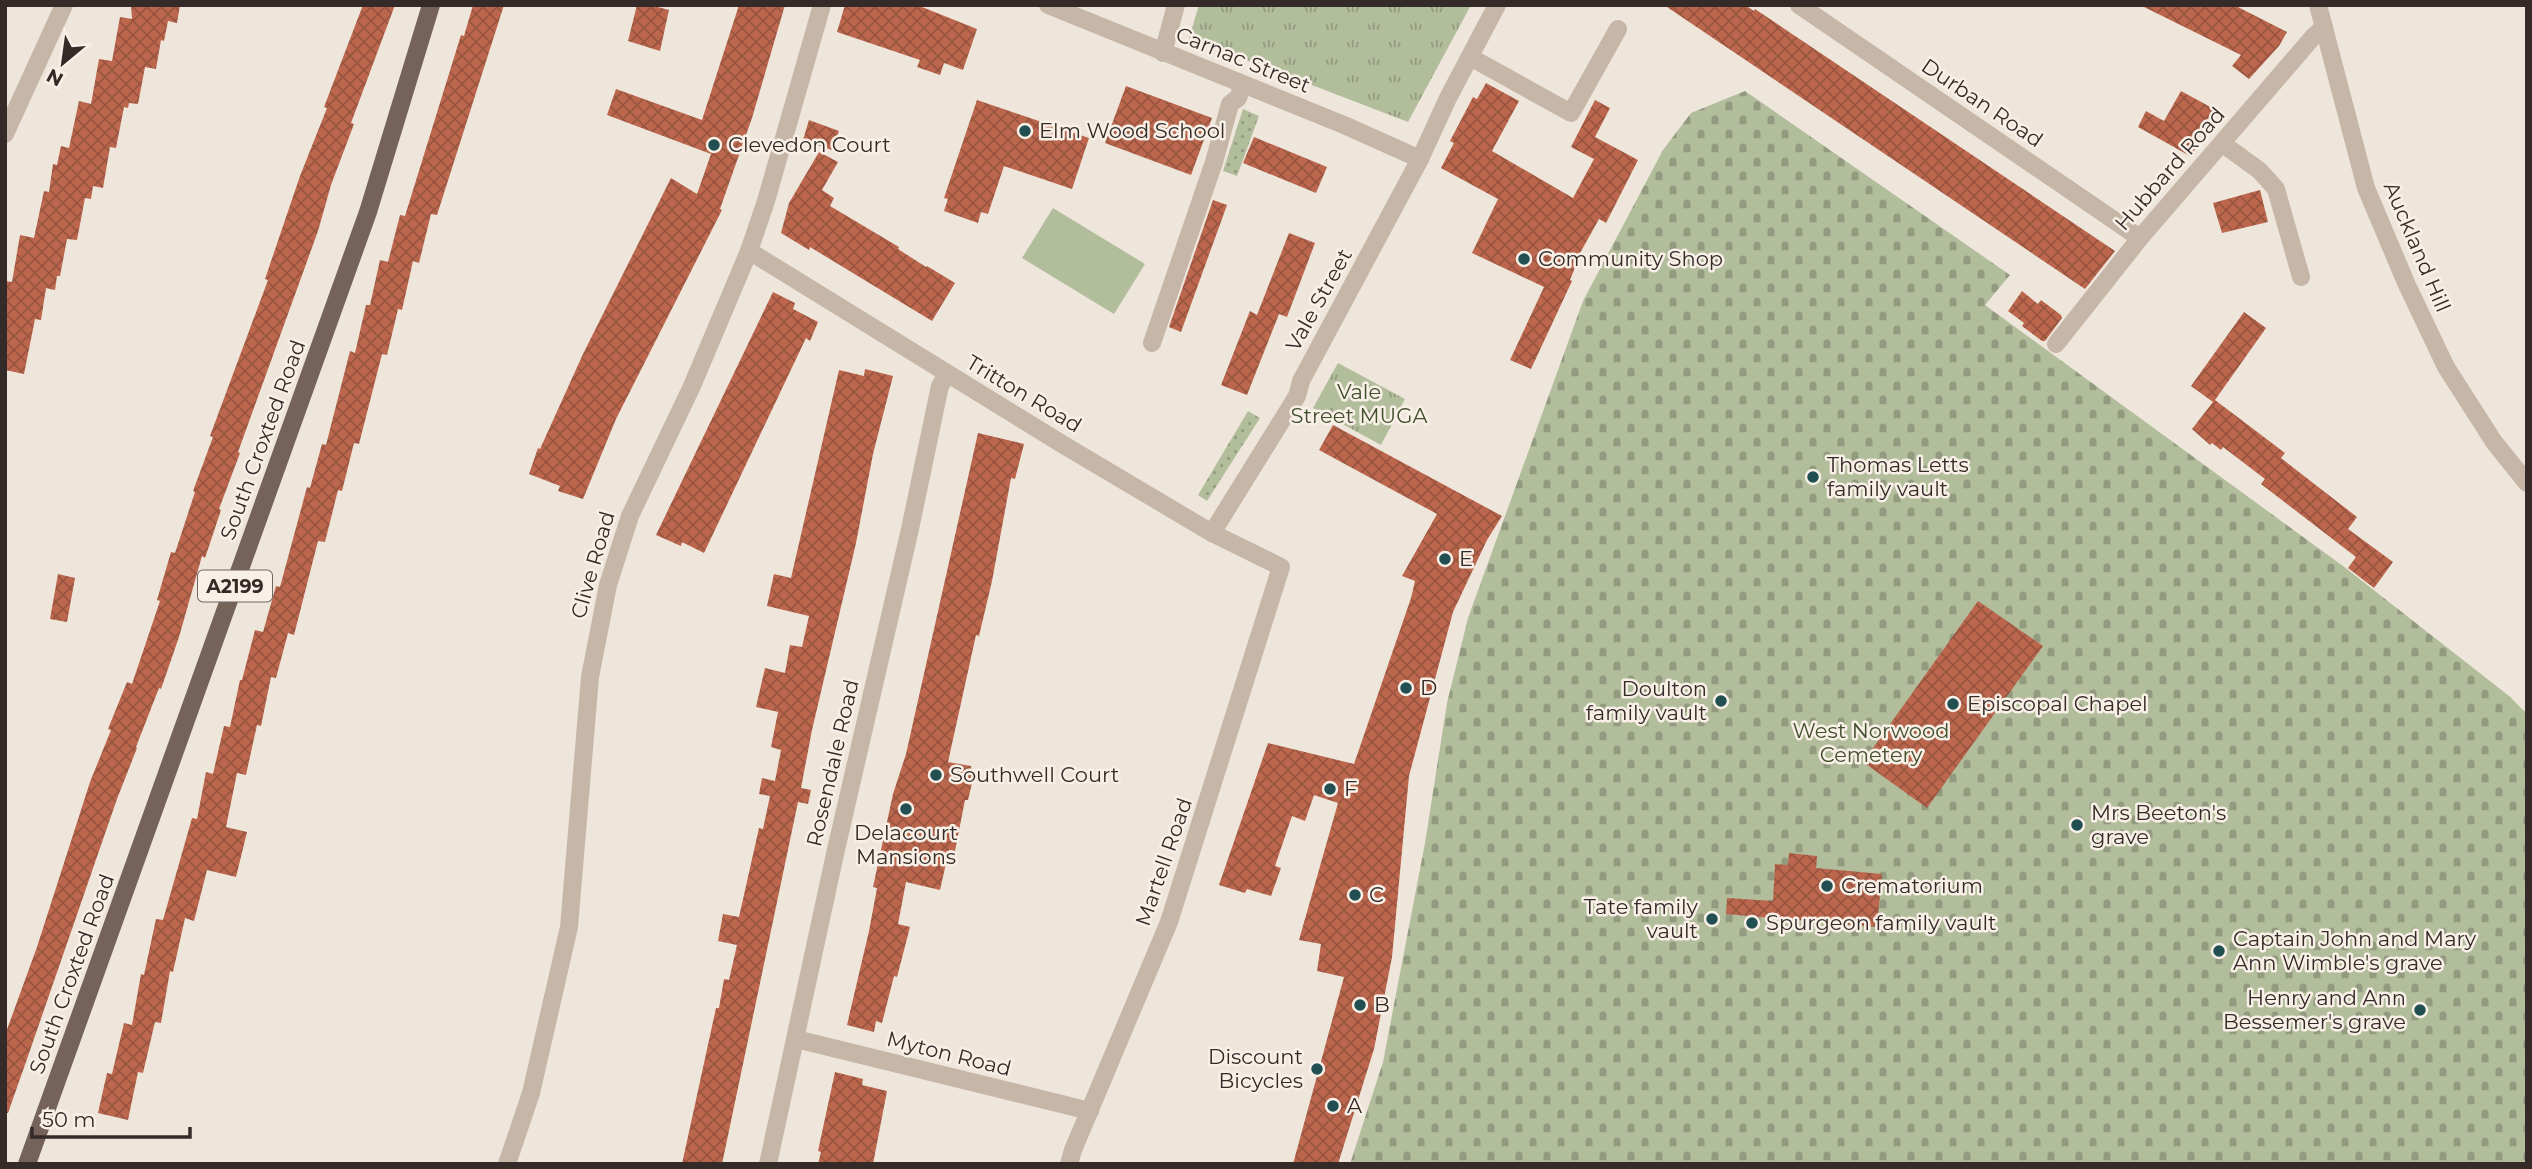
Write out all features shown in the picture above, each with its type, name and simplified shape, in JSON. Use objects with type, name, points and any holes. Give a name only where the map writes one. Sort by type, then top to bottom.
[{"type":"main road","name":"South Croxted Road","points":[[27,1164],[368,212],[431,5]]},
{"type":"street","points":[[5,134],[64,5]]},
{"type":"street","name":"Clive Road","points":[[507,1164],[531,1093],[569,927],[590,677],[608,585],[630,516],[692,386],[749,251],[822,5]]},
{"type":"street","name":"Carnac Street","points":[[1048,5],[1344,125],[1420,159]]},
{"type":"street","points":[[1163,53],[1176,5]]},
{"type":"street","name":"Vale Street","points":[[1212,533],[1297,396],[1301,382],[1359,277],[1497,5]]},
{"type":"street","name":"Durban Road","points":[[1799,5],[2140,238]]},
{"type":"street","name":"Auckland Hill","points":[[2318,5],[2366,188],[2407,285],[2446,368],[2494,442],[2527,483]]},
{"type":"street","name":"Hubbard Road","points":[[2056,344],[2140,238],[2299,52],[2324,27]]},
{"type":"street","points":[[1470,57],[1571,113],[1618,29]]},
{"type":"street","points":[[1152,343],[1214,162],[1230,104],[1238,97],[1243,85]]},
{"type":"street","points":[[2223,144],[2260,172],[2276,189],[2301,277]]},
{"type":"street","name":"Tritton Road","points":[[749,251],[1212,533],[1281,567]]},
{"type":"street","name":"Rosendale Road","points":[[768,1164],[940,386],[947,374]]},
{"type":"street","name":"Martell Road","points":[[1069,1164],[1169,922],[1281,567]]},
{"type":"street","name":"Myton Road","points":[[796,1039],[1090,1111]]},
{"type":"green space","points":[[1199,5],[1471,5],[1408,122],[1189,38]]},
{"type":"green space","name":"West Norwood Cemetery","points":[[1745,91],[2010,275],[1985,305],[2343,566],[2509,696],[2527,714],[2527,1164],[1350,1164],[1383,1062],[1425,843],[1447,703],[1468,618],[1583,301],[1663,150],[1691,113]]},
{"type":"green space","points":[[1243,109],[1259,116],[1237,176],[1223,171]]},
{"type":"green space","points":[[1053,208],[1145,264],[1114,314],[1022,258]]},
{"type":"green space","name":"Vale Street MUGA","points":[[1338,363],[1405,399],[1381,445],[1313,408]]},
{"type":"green space","points":[[1248,411],[1260,418],[1207,501],[1198,495]]},
{"type":"building","points":[[131,5],[180,5],[177,23],[168,21],[164,41],[161,40],[156,69],[145,67],[138,104],[129,103],[128,108],[124,107],[116,148],[110,147],[103,188],[93,186],[91,199],[85,198],[77,240],[67,239],[55,290],[46,288],[41,320],[35,319],[24,374],[5,370],[5,281],[12,282],[20,235],[34,238],[44,191],[49,192],[53,164],[57,165],[61,146],[69,148],[79,101],[91,104],[99,59],[112,61],[120,17],[132,19]]},
{"type":"building","points":[[363,5],[395,5],[351,123],[354,124],[238,452],[240,453],[219,509],[221,510],[205,558],[202,556],[161,689],[159,688],[136,747],[8,1113],[5,1113],[5,1035],[37,947],[90,782],[111,730],[108,729],[127,682],[132,684],[160,601],[157,600],[171,552],[175,553],[195,492],[193,491],[213,437],[210,436],[268,280],[265,279],[300,176],[327,108],[324,107]]},
{"type":"building","points":[[473,5],[504,5],[437,215],[431,214],[419,263],[413,261],[402,310],[398,309],[387,355],[382,354],[359,444],[354,443],[342,491],[338,490],[325,542],[318,541],[294,635],[288,633],[276,678],[271,677],[261,726],[257,725],[246,775],[237,773],[226,827],[247,832],[236,877],[207,870],[194,921],[185,918],[173,972],[170,971],[161,1023],[155,1022],[143,1073],[138,1072],[128,1120],[98,1113],[107,1073],[112,1074],[124,1023],[132,1025],[141,974],[144,975],[156,919],[163,920],[192,818],[197,819],[206,772],[213,774],[224,726],[230,727],[255,630],[263,632],[276,586],[280,587],[307,487],[310,488],[322,444],[326,445],[350,351],[355,353],[366,305],[370,305],[380,260],[388,262],[400,215],[405,216],[461,35],[464,36]]},
{"type":"building","points":[[637,5],[669,10],[660,51],[628,41]]},
{"type":"building","points":[[739,5],[785,5],[752,118],[720,209],[722,210],[616,419],[583,499],[558,491],[560,486],[529,474],[538,448],[540,449],[583,354],[671,178],[697,194],[711,154],[607,115],[616,89],[702,120]]},
{"type":"building","points":[[845,5],[917,5],[977,29],[963,70],[944,63],[940,75],[917,67],[920,60],[837,32]]},
{"type":"building","points":[[1664,5],[1745,5],[1754,11],[1755,9],[2115,251],[2085,289]]},
{"type":"building","points":[[2140,5],[2234,5],[2287,32],[2279,46],[2249,79],[2232,66],[2241,55]]},
{"type":"building","points":[[1486,83],[1519,101],[1492,151],[1573,198],[1594,159],[1571,147],[1595,100],[1610,108],[1595,137],[1638,160],[1606,223],[1599,219],[1574,264],[1576,265],[1570,280],[1572,281],[1531,369],[1510,360],[1544,287],[1472,253],[1498,199],[1441,168],[1454,143],[1450,141],[1473,97],[1477,99]]},
{"type":"building","points":[[1126,86],[1212,118],[1191,175],[1105,143]]},
{"type":"building","points":[[2181,91],[2214,109],[2197,139],[2201,142],[2190,156],[2138,127],[2146,111],[2164,121]]},
{"type":"building","points":[[977,100],[1089,138],[1072,189],[1004,166],[988,214],[981,212],[978,223],[944,211],[948,199],[944,198]]},
{"type":"building","points":[[809,120],[839,131],[832,150],[803,140]]},
{"type":"building","points":[[1254,137],[1327,167],[1316,193],[1243,163]]},
{"type":"building","points":[[819,152],[838,162],[822,190],[834,198],[830,206],[955,283],[932,321],[810,247],[809,250],[781,233],[789,203]]},
{"type":"building","points":[[2260,190],[2268,222],[2222,233],[2213,203]]},
{"type":"building","points":[[1213,200],[1227,205],[1181,332],[1169,327]]},
{"type":"building","points":[[1289,233],[1315,243],[1287,317],[1279,314],[1247,395],[1221,385],[1250,311],[1257,315]]},
{"type":"building","points":[[2022,291],[2038,304],[2041,300],[2061,315],[2062,318],[2045,341],[2022,326],[2024,323],[2008,311]]},
{"type":"building","points":[[773,292],[795,303],[793,309],[818,322],[810,341],[806,338],[704,553],[682,542],[681,546],[656,535]]},
{"type":"building","points":[[2244,312],[2266,328],[2215,400],[2285,453],[2281,458],[2357,517],[2348,529],[2393,562],[2374,588],[2348,568],[2356,557],[2261,484],[2265,479],[2223,447],[2221,450],[2212,443],[2210,445],[2192,429],[2213,402],[2191,386]]},
{"type":"building","points":[[865,369],[893,376],[812,730],[801,788],[811,790],[808,804],[798,802],[722,1164],[682,1164],[716,1008],[719,1008],[724,979],[729,980],[737,945],[718,941],[723,914],[739,917],[759,828],[763,829],[770,796],[759,794],[762,778],[775,781],[781,750],[771,747],[778,712],[756,707],[765,668],[785,673],[790,645],[802,647],[809,616],[767,606],[774,574],[791,578],[839,370],[864,376]]},
{"type":"building","points":[[1333,425],[1502,516],[1487,540],[1453,612],[1409,776],[1392,957],[1374,1049],[1338,1164],[1293,1164],[1344,977],[1317,971],[1321,944],[1299,940],[1338,803],[1314,795],[1305,821],[1292,816],[1275,866],[1281,868],[1271,896],[1247,889],[1245,893],[1219,885],[1268,743],[1354,764],[1411,598],[1415,581],[1402,576],[1437,514],[1319,450]]},
{"type":"building","points":[[978,433],[1024,444],[1015,479],[1011,478],[992,581],[979,636],[976,635],[948,762],[971,766],[973,779],[968,800],[965,800],[955,851],[949,850],[940,890],[906,882],[898,924],[910,927],[882,1023],[876,1021],[874,1032],[847,1025],[869,931],[877,888],[873,887],[893,794],[906,754]]},
{"type":"building","points":[[58,574],[75,578],[67,622],[50,619]]},
{"type":"building","name":"Episcopal Chapel","points":[[1978,601],[2043,646],[1927,808],[1863,762]]},
{"type":"building","name":"Crematorium","points":[[1789,853],[1817,856],[1816,868],[1882,874],[1877,927],[1726,914],[1727,898],[1773,901],[1775,864],[1788,865]]},
{"type":"building","points":[[835,1072],[863,1079],[862,1085],[887,1091],[873,1164],[818,1164],[821,1152],[818,1151]]},
{"type":"place","name":"Elm Wood School","points":[[1025,131]]},
{"type":"place","name":"Clevedon Court","points":[[714,145]]},
{"type":"place","name":"Community Shop","points":[[1524,259]]},
{"type":"place","name":"Thomas Letts family vault","points":[[1813,477]]},
{"type":"place","name":"E","points":[[1445,559]]},
{"type":"place","name":"D","points":[[1406,688]]},
{"type":"place","name":"Doulton family vault","points":[[1721,701]]},
{"type":"place","name":"Episcopal Chapel","points":[[1953,704]]},
{"type":"place","name":"Southwell Court","points":[[936,775]]},
{"type":"place","name":"F","points":[[1330,789]]},
{"type":"place","name":"Delacourt Mansions","points":[[906,809]]},
{"type":"place","name":"Mrs Beeton's grave","points":[[2077,825]]},
{"type":"place","name":"Crematorium","points":[[1827,886]]},
{"type":"place","name":"C","points":[[1355,895]]},
{"type":"place","name":"Tate family vault","points":[[1712,919]]},
{"type":"place","name":"Spurgeon family vault","points":[[1752,923]]},
{"type":"place","name":"Captain John and Mary Ann Wimble's grave","points":[[2219,951]]},
{"type":"place","name":"B","points":[[1360,1005]]},
{"type":"place","name":"Henry and Ann Bessemer's grave","points":[[2420,1010]]},
{"type":"place","name":"Discount Bicycles","points":[[1317,1069]]},
{"type":"place","name":"A","points":[[1333,1106]]}]
